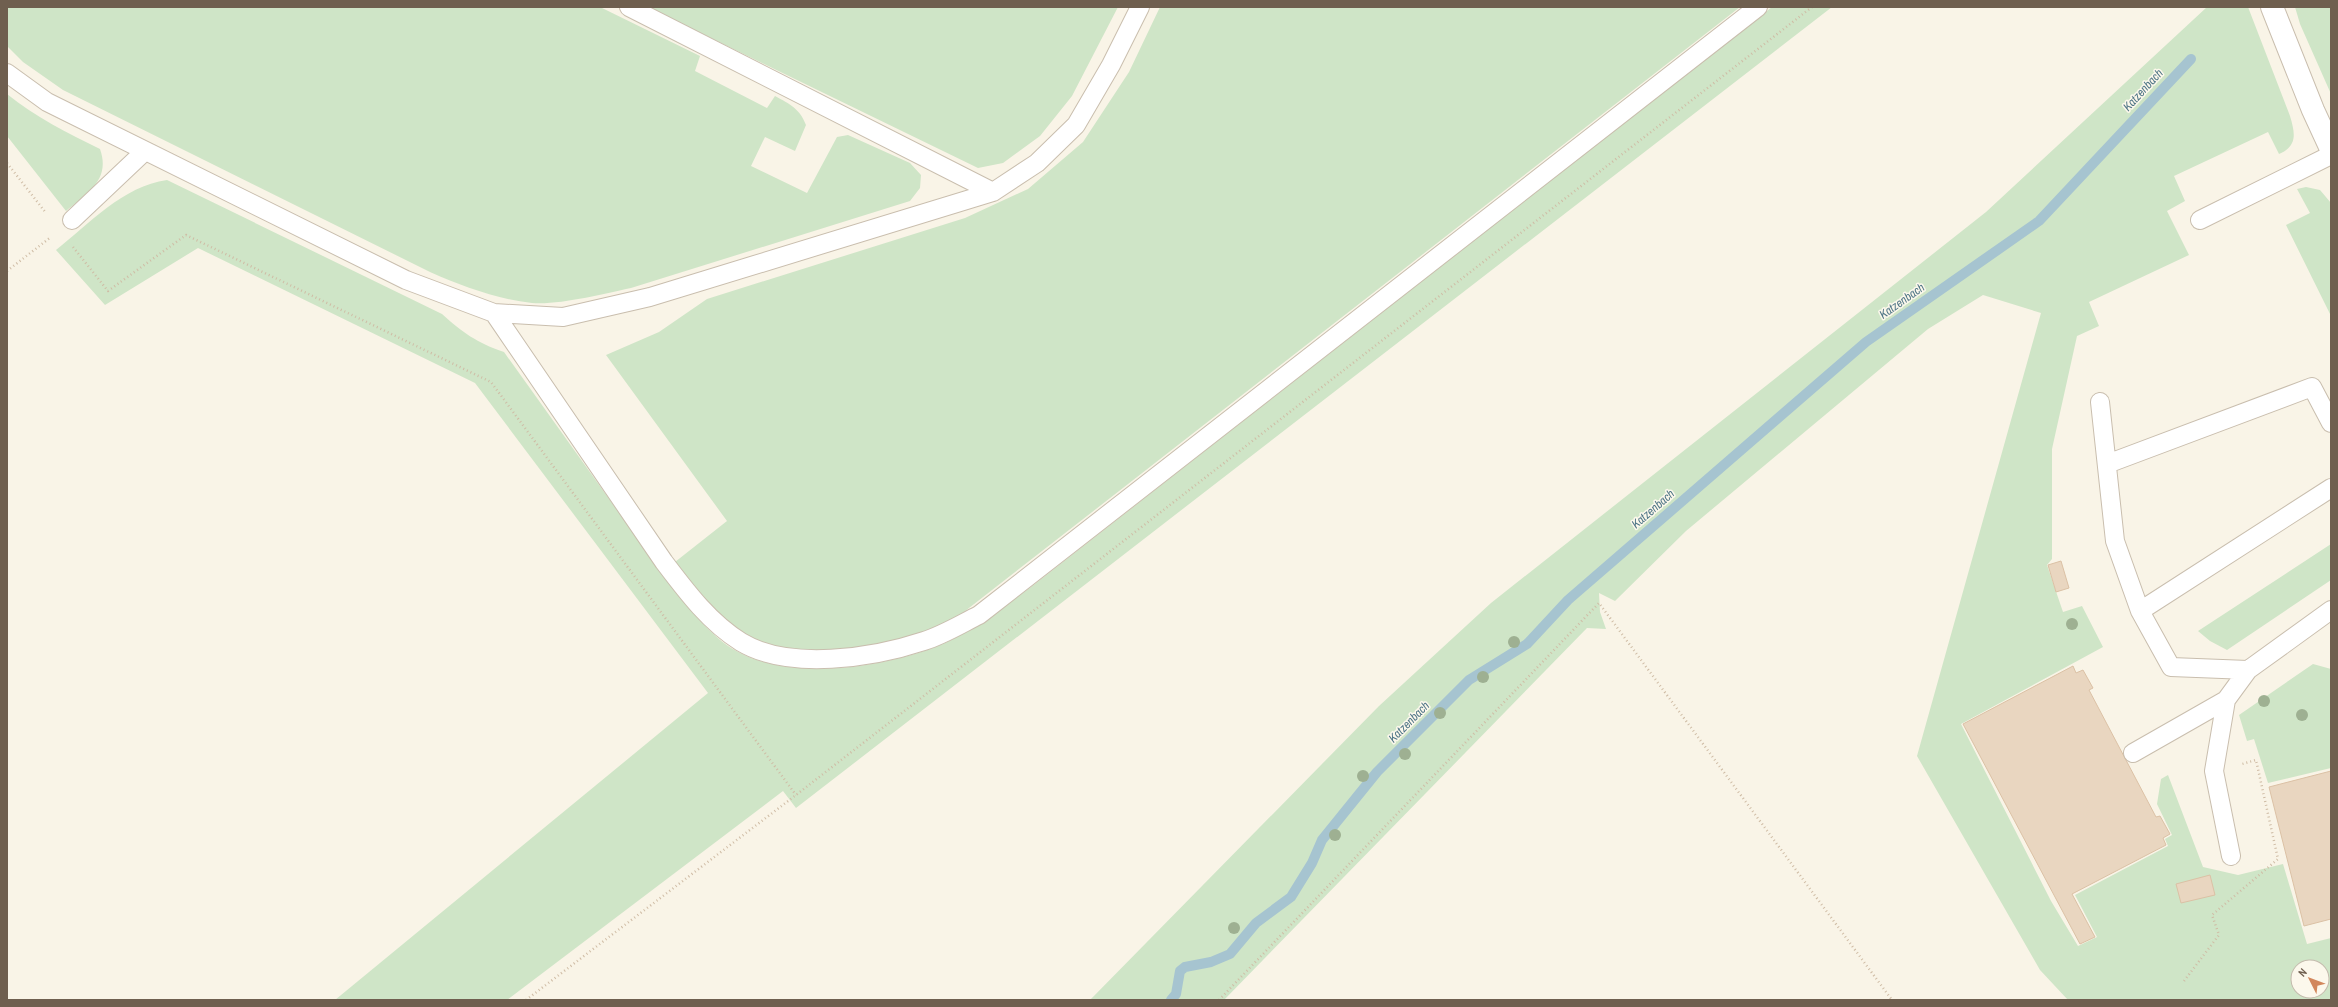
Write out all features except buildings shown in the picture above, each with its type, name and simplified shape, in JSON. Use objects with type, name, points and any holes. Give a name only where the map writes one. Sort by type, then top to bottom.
[{"type":"street","points":[[2272,7],[2313,110],[2331,149]]},
{"type":"lane","points":[[629,7],[993,192]]},
{"type":"lane","points":[[7,73],[47,102],[406,280],[494,313],[563,317],[636,300],[993,192],[1037,163],[1076,125],[1111,65],[1140,7]]},
{"type":"lane","points":[[494,313],[664,562],[689,595],[714,623],[742,642],[775,656],[832,659],[884,652],[926,641],[979,615],[1758,7]]},
{"type":"lane","points":[[65,225],[145,151]]},
{"type":"lane","points":[[2200,220],[2331,155]]},
{"type":"lane","points":[[2107,464],[2312,387],[2331,423]]},
{"type":"lane","points":[[2100,402],[2115,541],[2140,611],[2171,667],[2248,670]]},
{"type":"lane","points":[[2140,611],[2331,488]]},
{"type":"lane","points":[[2133,753],[2226,700],[2248,670],[2331,610]]},
{"type":"lane","points":[[2226,700],[2214,771],[2231,856]]},
{"type":"path","points":[[526,1000],[796,795],[1812,7]]},
{"type":"path","points":[[7,163],[65,225],[108,291],[186,235],[491,382],[796,795]]},
{"type":"path","points":[[7,271],[65,225]]},
{"type":"path","points":[[1219,1000],[1599,604],[1892,1000]]},
{"type":"green space","points":[[7,7],[600,7],[700,56],[695,71],[767,108],[775,96],[790,104],[798,111],[804,119],[806,125],[795,151],[765,137],[751,166],[807,193],[837,137],[848,135],[910,163],[921,175],[920,188],[910,201],[631,288],[555,302],[532,303],[519,301],[480,291],[430,272],[63,90],[23,62],[7,46]]},
{"type":"green space","points":[[647,7],[1118,7],[1072,96],[1040,136],[1003,163],[978,168]]},
{"type":"green space","points":[[1160,7],[1740,7],[960,615],[931,629],[902,639],[856,648],[807,650],[784,648],[762,643],[744,634],[715,610],[675,562],[727,521],[606,355],[659,332],[707,299],[965,218],[1028,189],[1083,142],[1129,72]]},
{"type":"green space","points":[[1772,7],[1832,7],[796,808],[783,791],[507,1000],[335,1000],[708,693],[475,383],[198,248],[105,305],[56,250],[94,218],[121,198],[151,184],[167,180],[442,314],[470,336],[486,345],[504,352],[680,598],[715,636],[740,653],[761,661],[784,666],[809,669],[860,666],[909,656],[944,644],[970,630],[1007,605]]},
{"type":"green space","points":[[2207,7],[2248,7],[2290,116],[2294,133],[2292,143],[2285,151],[2279,154],[2268,132],[2174,176],[2185,201],[2167,211],[2189,255],[2089,302],[2099,326],[2077,336],[2052,449],[2052,559],[2047,565],[2063,612],[2082,606],[2103,647],[1961,724],[2051,901],[2078,946],[2097,937],[2075,895],[2168,846],[2165,839],[2172,835],[2157,804],[2161,779],[2168,775],[2203,867],[2238,875],[2283,864],[2307,944],[2331,938],[2331,1000],[2068,1000],[2040,970],[1917,756],[2041,313],[1983,295],[1928,329],[1686,531],[1615,601],[1599,593],[1600,612],[1606,629],[1587,628],[1224,1000],[1090,1000],[1379,706],[1491,603],[1986,212]]},
{"type":"green space","points":[[2295,7],[2331,7],[2331,94],[2300,24]]},
{"type":"green space","points":[[7,94],[40,117],[100,149],[103,160],[100,177],[89,192],[66,211],[7,136]]},
{"type":"green space","points":[[2306,187],[2320,190],[2331,203],[2331,316],[2286,225],[2310,213],[2297,189]]},
{"type":"green space","points":[[2331,544],[2331,580],[2227,650],[2210,641],[2198,631]]},
{"type":"green space","points":[[2313,664],[2331,669],[2331,768],[2268,783],[2254,739],[2247,741],[2239,715]]},
{"type":"waterway","name":"Katzenbach","points":[[1171,1000],[1176,994],[1180,971],[1185,967],[1211,962],[1230,954],[1256,923],[1291,897],[1312,863],[1322,840],[1377,772],[1469,680],[1527,644],[1568,600],[1866,342],[2039,221],[2191,59]]}]
